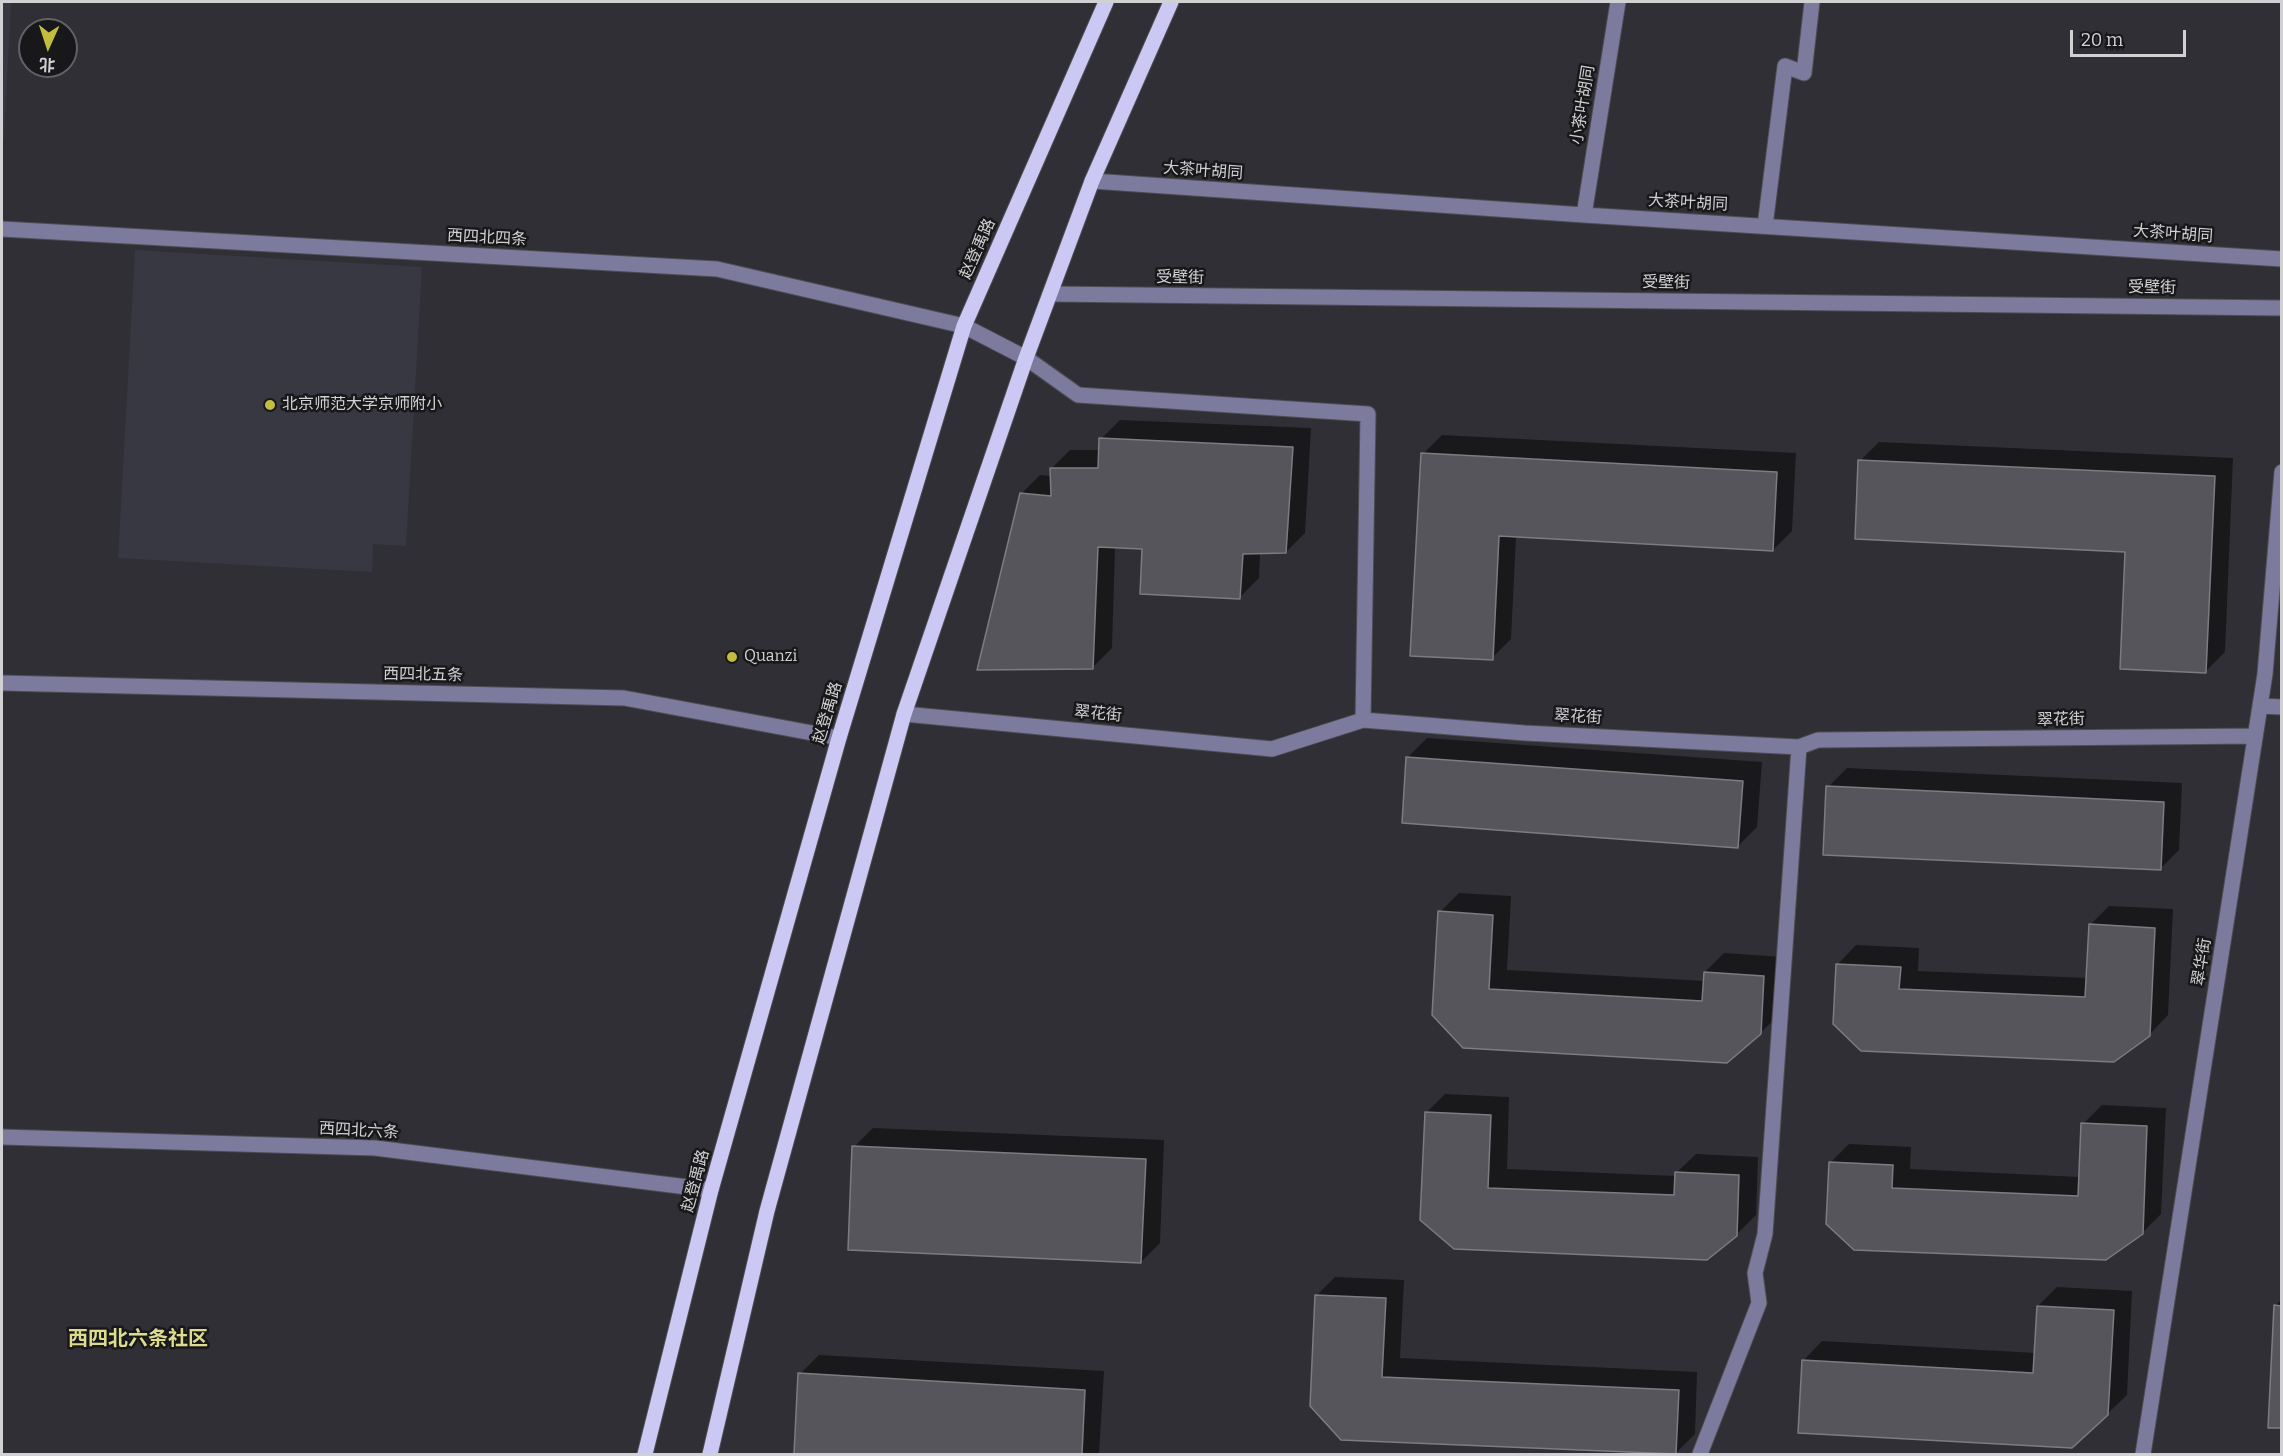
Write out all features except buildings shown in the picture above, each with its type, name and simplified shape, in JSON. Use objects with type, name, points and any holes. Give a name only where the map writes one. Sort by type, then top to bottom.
[{"type":"main road","name":"赵登禹路","points":[[645,1455],[711,1190],[839,738],[964,326],[1106,2]]},
{"type":"main road","points":[[710,1455],[767,1211],[904,714],[1026,358],[1092,181],[1171,2]]},
{"type":"street","name":"小茶叶胡同","points":[[1584,215],[1618,2]]},
{"type":"street","points":[[1765,226],[1785,66],[1804,73],[1812,2]]},
{"type":"street","name":"大茶叶胡同","points":[[1092,181],[2282,259]]},
{"type":"street","name":"西四北四条","points":[[2,230],[717,268],[964,326],[1026,358],[1078,395],[1368,414],[1363,720]]},
{"type":"street","name":"受壁街","points":[[1050,294],[2282,308]]},
{"type":"street","name":"翠华街","points":[[2143,1455],[2265,674],[2282,472]]},
{"type":"street","name":"西四北五条","points":[[2,683],[624,698],[839,738]]},
{"type":"street","points":[[2260,706],[2282,707]]},
{"type":"street","name":"翠花街","points":[[904,714],[1272,749],[1363,720],[1525,733],[1799,747],[1818,740],[2255,736]]},
{"type":"street","points":[[1700,1455],[1759,1303],[1755,1273],[1765,1234],[1799,747]]},
{"type":"street","name":"西四北六条","points":[[2,1137],[375,1148],[711,1190]]},
{"type":"shaded area","points":[[2,2],[11,2],[4,139],[2,139]]},
{"type":"shaded area","name":"北京师范大学京师附小","points":[[135,250],[422,267],[406,546],[373,544],[372,572],[118,558]]},
{"type":"place","name":"北京师范大学京师附小","points":[[270,405]]},
{"type":"place","name":"Quanzi","points":[[732,657]]},
{"type":"district","name":"西四北六条社区","points":[[138,1339]]}]
